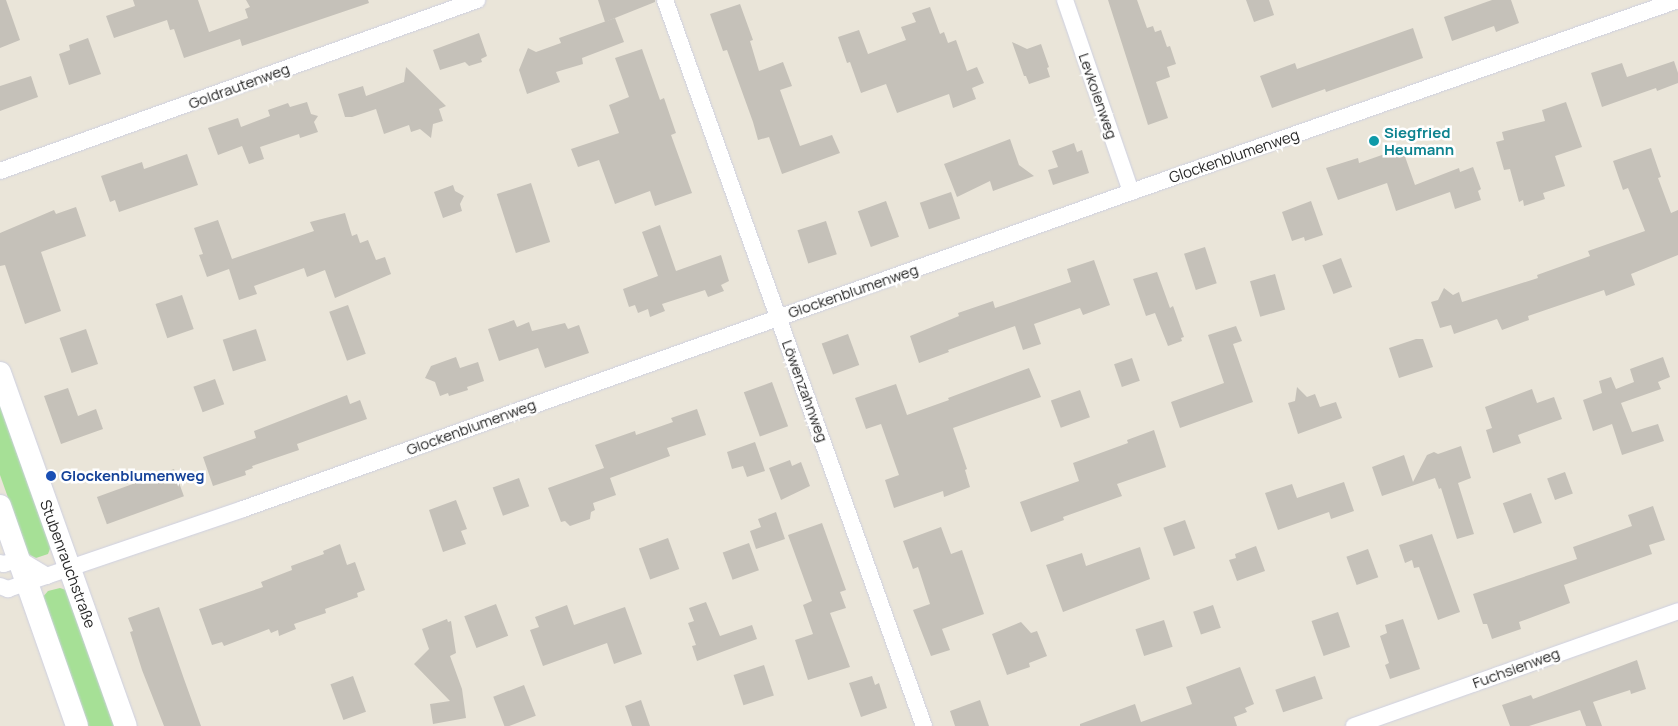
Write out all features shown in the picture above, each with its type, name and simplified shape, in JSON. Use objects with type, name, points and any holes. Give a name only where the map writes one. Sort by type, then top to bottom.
[{"type":"main road","name":"Stubenrauchstraße","points":[[0,373],[126,726]]},
{"type":"main road","points":[[0,506],[9,561],[37,579],[77,726]]},
{"type":"street","name":"Goldrautenweg","points":[[0,171],[477,0]]},
{"type":"street","name":"Löwenzahnweg","points":[[665,0],[924,726]]},
{"type":"street","name":"Levkoienweg","points":[[1065,0],[1131,192]]},
{"type":"street","name":"Glockenblumenweg","points":[[0,586],[8,589],[252,505],[1131,192],[1678,0]]},
{"type":"street","name":"Fuchsienweg","points":[[1354,726],[1678,611]]},
{"type":"green space","points":[[0,402],[51,546],[48,554],[36,558],[28,554],[0,475]]},
{"type":"green space","points":[[60,588],[66,590],[115,726],[87,726],[42,598],[48,591]]},
{"type":"building","points":[[0,0],[6,0],[20,40],[0,48]]},
{"type":"building","points":[[133,0],[198,0],[209,32],[248,18],[245,9],[250,7],[246,0],[368,0],[369,3],[242,46],[240,39],[184,58],[174,29],[170,30],[167,20],[114,38],[106,16],[135,6]]},
{"type":"building","points":[[598,0],[655,0],[655,2],[605,22]]},
{"type":"building","points":[[1108,0],[1137,0],[1147,28],[1153,26],[1155,32],[1161,30],[1167,47],[1170,46],[1176,64],[1167,67],[1170,77],[1156,82],[1168,118],[1148,125]]},
{"type":"building","points":[[1246,0],[1269,0],[1274,15],[1254,22]]},
{"type":"building","points":[[1492,0],[1511,0],[1519,23],[1496,32],[1494,26],[1452,41],[1444,17]]},
{"type":"building","points":[[740,4],[753,40],[750,41],[759,71],[783,62],[792,86],[780,90],[800,146],[832,135],[840,153],[782,174],[769,137],[758,140],[727,50],[723,51],[710,14]]},
{"type":"building","points":[[930,7],[940,34],[944,32],[948,43],[956,40],[967,71],[977,67],[984,83],[972,88],[976,99],[953,108],[949,94],[897,113],[886,84],[861,93],[850,62],[847,63],[838,37],[859,30],[868,54],[906,40],[901,27],[916,22],[912,13]]},
{"type":"building","points":[[615,18],[624,42],[582,58],[583,64],[556,72],[560,82],[527,94],[519,70],[528,48],[536,52],[561,43],[559,38]]},
{"type":"building","points":[[1413,28],[1423,58],[1326,92],[1325,89],[1272,108],[1260,76],[1295,63],[1297,69]]},
{"type":"building","points":[[479,33],[487,56],[481,59],[482,62],[469,66],[465,62],[440,70],[433,50]]},
{"type":"building","points":[[88,38],[101,74],[69,85],[59,54],[70,50],[69,45]]},
{"type":"building","points":[[1012,42],[1027,49],[1041,44],[1049,67],[1047,68],[1050,77],[1029,84],[1026,76],[1024,76]]},
{"type":"building","points":[[642,49],[660,100],[664,98],[676,133],[671,135],[692,193],[655,206],[650,191],[615,204],[599,160],[578,167],[571,149],[619,133],[609,105],[629,97],[615,58]]},
{"type":"building","points":[[1674,61],[1678,73],[1678,83],[1657,91],[1656,88],[1602,107],[1591,73],[1622,63],[1627,77]]},
{"type":"building","points":[[406,67],[446,106],[439,109],[443,121],[433,124],[431,138],[420,129],[411,132],[409,125],[384,134],[376,109],[352,117],[345,117],[338,94],[363,86],[366,96],[404,82]]},
{"type":"building","points":[[31,76],[38,97],[0,111],[0,86]]},
{"type":"building","points":[[307,102],[311,114],[318,116],[314,122],[318,132],[300,138],[299,134],[260,147],[264,159],[249,164],[242,146],[218,155],[208,128],[238,118],[241,127],[270,116],[268,110],[288,103],[290,107]]},
{"type":"building","points":[[1566,102],[1582,147],[1555,156],[1565,186],[1543,193],[1545,199],[1524,206],[1523,200],[1519,202],[1510,169],[1504,170],[1496,142],[1504,140],[1502,132],[1545,121],[1542,110]]},
{"type":"building","points":[[1010,139],[1019,165],[1034,176],[993,191],[990,181],[957,197],[944,164]]},
{"type":"building","points":[[1074,143],[1077,152],[1082,150],[1089,173],[1053,185],[1048,170],[1058,167],[1052,151]]},
{"type":"building","points":[[1402,148],[1415,185],[1459,168],[1460,172],[1473,167],[1481,189],[1478,191],[1481,200],[1455,209],[1450,192],[1396,211],[1387,183],[1338,200],[1326,168],[1358,158],[1359,163]]},
{"type":"building","points":[[1651,148],[1661,177],[1658,178],[1671,213],[1678,210],[1678,255],[1631,274],[1635,285],[1606,296],[1604,290],[1528,316],[1529,320],[1502,330],[1497,319],[1454,334],[1451,325],[1440,328],[1431,302],[1438,300],[1444,288],[1453,295],[1459,292],[1462,302],[1538,278],[1537,275],[1590,256],[1588,251],[1645,231],[1628,188],[1623,190],[1613,161]]},
{"type":"building","points":[[187,154],[198,185],[119,212],[115,200],[110,202],[101,176],[142,162],[144,169]]},
{"type":"building","points":[[531,183],[550,242],[516,253],[497,194]]},
{"type":"building","points":[[453,185],[455,191],[464,196],[460,204],[462,211],[443,218],[434,192]]},
{"type":"building","points":[[951,192],[960,218],[929,229],[920,203]]},
{"type":"building","points":[[886,201],[899,237],[871,247],[858,211]]},
{"type":"building","points":[[1311,201],[1323,235],[1305,241],[1304,237],[1292,241],[1282,212]]},
{"type":"building","points":[[76,207],[86,236],[41,252],[61,311],[25,324],[5,265],[0,266],[0,233],[54,210],[56,214]]},
{"type":"building","points":[[345,213],[352,236],[357,234],[360,243],[368,240],[376,260],[385,257],[391,274],[335,298],[325,270],[307,277],[304,268],[254,286],[257,294],[239,300],[229,269],[207,277],[199,255],[203,254],[194,228],[218,220],[232,259],[314,231],[310,222]]},
{"type":"building","points":[[826,221],[837,254],[808,264],[797,230]]},
{"type":"building","points":[[660,225],[676,271],[721,255],[729,281],[721,285],[724,291],[708,297],[705,290],[662,304],[665,311],[650,317],[648,309],[638,313],[635,305],[629,307],[623,289],[658,276],[642,232]]},
{"type":"building","points":[[1205,247],[1217,283],[1196,290],[1184,254]]},
{"type":"building","points":[[1341,258],[1352,287],[1333,294],[1322,265]]},
{"type":"building","points":[[1094,260],[1110,305],[1083,315],[1080,308],[1034,324],[1041,344],[1023,350],[1015,326],[948,350],[949,352],[919,363],[910,336],[959,316],[958,313],[993,301],[995,308],[1071,282],[1067,269]]},
{"type":"building","points":[[1157,272],[1170,308],[1173,306],[1184,337],[1181,338],[1182,341],[1168,346],[1155,313],[1146,316],[1133,279]]},
{"type":"building","points":[[1275,274],[1285,310],[1260,317],[1250,281]]},
{"type":"building","points":[[182,295],[194,329],[167,338],[156,304]]},
{"type":"building","points":[[348,305],[366,354],[347,361],[329,312]]},
{"type":"building","points":[[514,320],[517,327],[529,322],[532,331],[565,323],[568,329],[579,325],[589,353],[545,368],[538,348],[499,361],[488,329]]},
{"type":"building","points":[[1236,326],[1242,341],[1233,344],[1253,402],[1180,428],[1171,402],[1224,383],[1208,335]]},
{"type":"building","points":[[86,329],[98,364],[72,373],[60,338]]},
{"type":"building","points":[[256,329],[266,360],[233,371],[223,340]]},
{"type":"building","points":[[848,334],[859,365],[833,375],[822,344]]},
{"type":"building","points":[[1416,339],[1423,339],[1433,367],[1399,378],[1389,348]]},
{"type":"building","points":[[456,357],[460,368],[478,362],[484,381],[467,387],[468,390],[449,396],[448,393],[440,396],[435,382],[425,378],[431,366]]},
{"type":"building","points":[[1663,357],[1670,377],[1658,382],[1661,389],[1621,403],[1632,432],[1658,424],[1664,441],[1622,455],[1612,424],[1593,431],[1583,400],[1602,393],[1599,381],[1611,377],[1616,389],[1634,382],[1630,369]]},
{"type":"building","points":[[1132,358],[1140,381],[1122,387],[1114,364]]},
{"type":"building","points":[[1029,368],[1041,397],[953,428],[967,469],[965,470],[970,487],[944,497],[943,491],[894,508],[885,480],[899,475],[881,424],[866,429],[855,398],[896,384],[907,415]]},
{"type":"building","points":[[215,379],[224,404],[203,412],[193,387]]},
{"type":"building","points":[[772,382],[788,426],[760,436],[744,392]]},
{"type":"building","points":[[1297,387],[1307,397],[1315,394],[1320,407],[1336,402],[1342,418],[1298,434],[1288,403],[1295,401]]},
{"type":"building","points":[[68,388],[78,416],[96,409],[103,429],[61,444],[44,396]]},
{"type":"building","points":[[1532,389],[1537,403],[1554,397],[1562,419],[1518,435],[1521,443],[1493,453],[1486,430],[1492,428],[1485,407]]},
{"type":"building","points":[[1080,390],[1090,417],[1061,428],[1051,401]]},
{"type":"building","points":[[347,395],[350,404],[360,400],[367,419],[297,444],[299,450],[252,466],[253,468],[245,471],[246,475],[213,486],[203,457],[256,438],[254,431]]},
{"type":"building","points":[[697,409],[706,435],[667,448],[670,456],[610,478],[616,495],[593,503],[595,510],[591,512],[590,519],[570,526],[565,521],[561,522],[548,488],[604,468],[595,445],[635,431],[636,435],[673,422],[671,418]]},
{"type":"building","points":[[1154,430],[1166,467],[1117,484],[1122,496],[1063,517],[1064,520],[1031,532],[1020,502],[1079,481],[1073,463],[1128,443],[1127,440]]},
{"type":"building","points":[[755,442],[765,471],[747,477],[743,466],[732,469],[727,452]]},
{"type":"building","points":[[1461,446],[1471,478],[1458,483],[1474,534],[1457,539],[1441,488],[1439,489],[1435,478],[1382,496],[1372,467],[1404,455],[1413,482],[1427,455],[1434,452],[1438,454]]},
{"type":"building","points":[[790,460],[792,466],[801,462],[810,486],[781,500],[769,468]]},
{"type":"building","points":[[174,469],[184,496],[107,524],[97,497]]},
{"type":"building","points":[[1565,472],[1573,494],[1555,500],[1547,478]]},
{"type":"building","points":[[519,478],[529,506],[503,516],[493,488]]},
{"type":"building","points":[[1344,482],[1354,511],[1331,519],[1329,512],[1278,530],[1265,493],[1292,484],[1297,498]]},
{"type":"building","points":[[1531,493],[1542,523],[1514,533],[1503,503]]},
{"type":"building","points":[[456,500],[467,529],[461,531],[466,544],[443,552],[429,510]]},
{"type":"building","points":[[1653,506],[1665,540],[1649,545],[1652,554],[1564,585],[1570,603],[1519,622],[1521,629],[1492,639],[1487,624],[1483,624],[1473,594],[1577,559],[1573,547],[1632,526],[1628,515]]},
{"type":"building","points":[[776,512],[785,539],[756,549],[750,531],[761,527],[758,519]]},
{"type":"building","points":[[1185,520],[1195,548],[1174,556],[1163,528]]},
{"type":"building","points":[[822,523],[846,590],[840,592],[846,608],[830,613],[850,667],[808,680],[795,640],[813,634],[803,605],[812,601],[788,535]]},
{"type":"building","points":[[941,527],[951,554],[962,550],[984,614],[942,629],[950,650],[931,656],[913,610],[930,604],[918,567],[913,569],[903,541]]},
{"type":"building","points":[[1432,534],[1460,612],[1438,620],[1419,567],[1414,568],[1412,560],[1405,563],[1399,545]]},
{"type":"building","points":[[668,538],[679,569],[650,580],[639,549]]},
{"type":"building","points":[[749,543],[759,570],[733,580],[723,553]]},
{"type":"building","points":[[340,544],[347,565],[355,562],[365,590],[357,593],[358,597],[325,609],[326,613],[294,624],[296,629],[279,636],[278,630],[271,633],[269,629],[224,646],[222,642],[212,645],[199,609],[263,587],[261,582],[292,570],[291,566],[324,554],[323,551]]},
{"type":"building","points":[[1256,546],[1265,571],[1237,581],[1229,560],[1236,558],[1235,554]]},
{"type":"building","points":[[1140,547],[1150,579],[1063,612],[1046,565],[1082,553],[1086,566]]},
{"type":"building","points":[[1368,549],[1378,577],[1357,585],[1346,557]]},
{"type":"building","points":[[706,602],[720,636],[752,625],[757,639],[697,661],[692,646],[696,645],[688,623],[694,621],[689,608]]},
{"type":"building","points":[[496,604],[508,636],[476,648],[464,616]]},
{"type":"building","points":[[567,605],[574,625],[625,607],[642,654],[614,664],[607,643],[543,666],[530,630],[539,627],[535,617]]},
{"type":"building","points":[[1213,605],[1221,628],[1201,635],[1193,612]]},
{"type":"building","points":[[159,607],[201,726],[164,726],[142,670],[130,632],[133,631],[128,618]]},
{"type":"building","points":[[1338,612],[1350,647],[1324,656],[1312,621]]},
{"type":"building","points":[[447,619],[448,622],[451,621],[456,653],[450,656],[462,689],[466,718],[433,724],[430,704],[450,701],[414,664],[429,649],[422,629]]},
{"type":"building","points":[[1403,619],[1420,669],[1390,679],[1385,665],[1389,663],[1380,636],[1387,633],[1385,625]]},
{"type":"building","points":[[1164,620],[1173,647],[1144,656],[1135,629]]},
{"type":"building","points":[[1021,622],[1031,633],[1037,631],[1047,656],[1029,663],[1030,667],[1007,675],[992,634]]},
{"type":"building","points":[[1637,660],[1646,689],[1631,694],[1630,690],[1593,702],[1602,726],[1586,726],[1580,710],[1529,726],[1510,726],[1502,705],[1531,695],[1533,699]]},
{"type":"building","points":[[764,665],[774,695],[743,705],[734,675]]},
{"type":"building","points":[[1240,667],[1254,704],[1245,708],[1247,712],[1234,717],[1237,726],[1080,726],[1080,724],[1135,704],[1141,722],[1192,704],[1186,687]]},
{"type":"building","points":[[353,676],[366,712],[343,720],[330,684]]},
{"type":"building","points":[[872,676],[875,685],[879,683],[887,708],[861,717],[849,683]]},
{"type":"building","points":[[1315,676],[1323,699],[1283,712],[1275,690]]},
{"type":"building","points":[[524,685],[536,716],[509,726],[504,726],[493,697]]},
{"type":"building","points":[[641,700],[650,726],[632,726],[625,706]]},
{"type":"building","points":[[980,700],[989,726],[955,726],[950,711]]},
{"type":"place","name":"Siegfried Heumann","points":[[1374,141]]},
{"type":"place","name":"Glockenblumenweg","points":[[51,476]]}]
